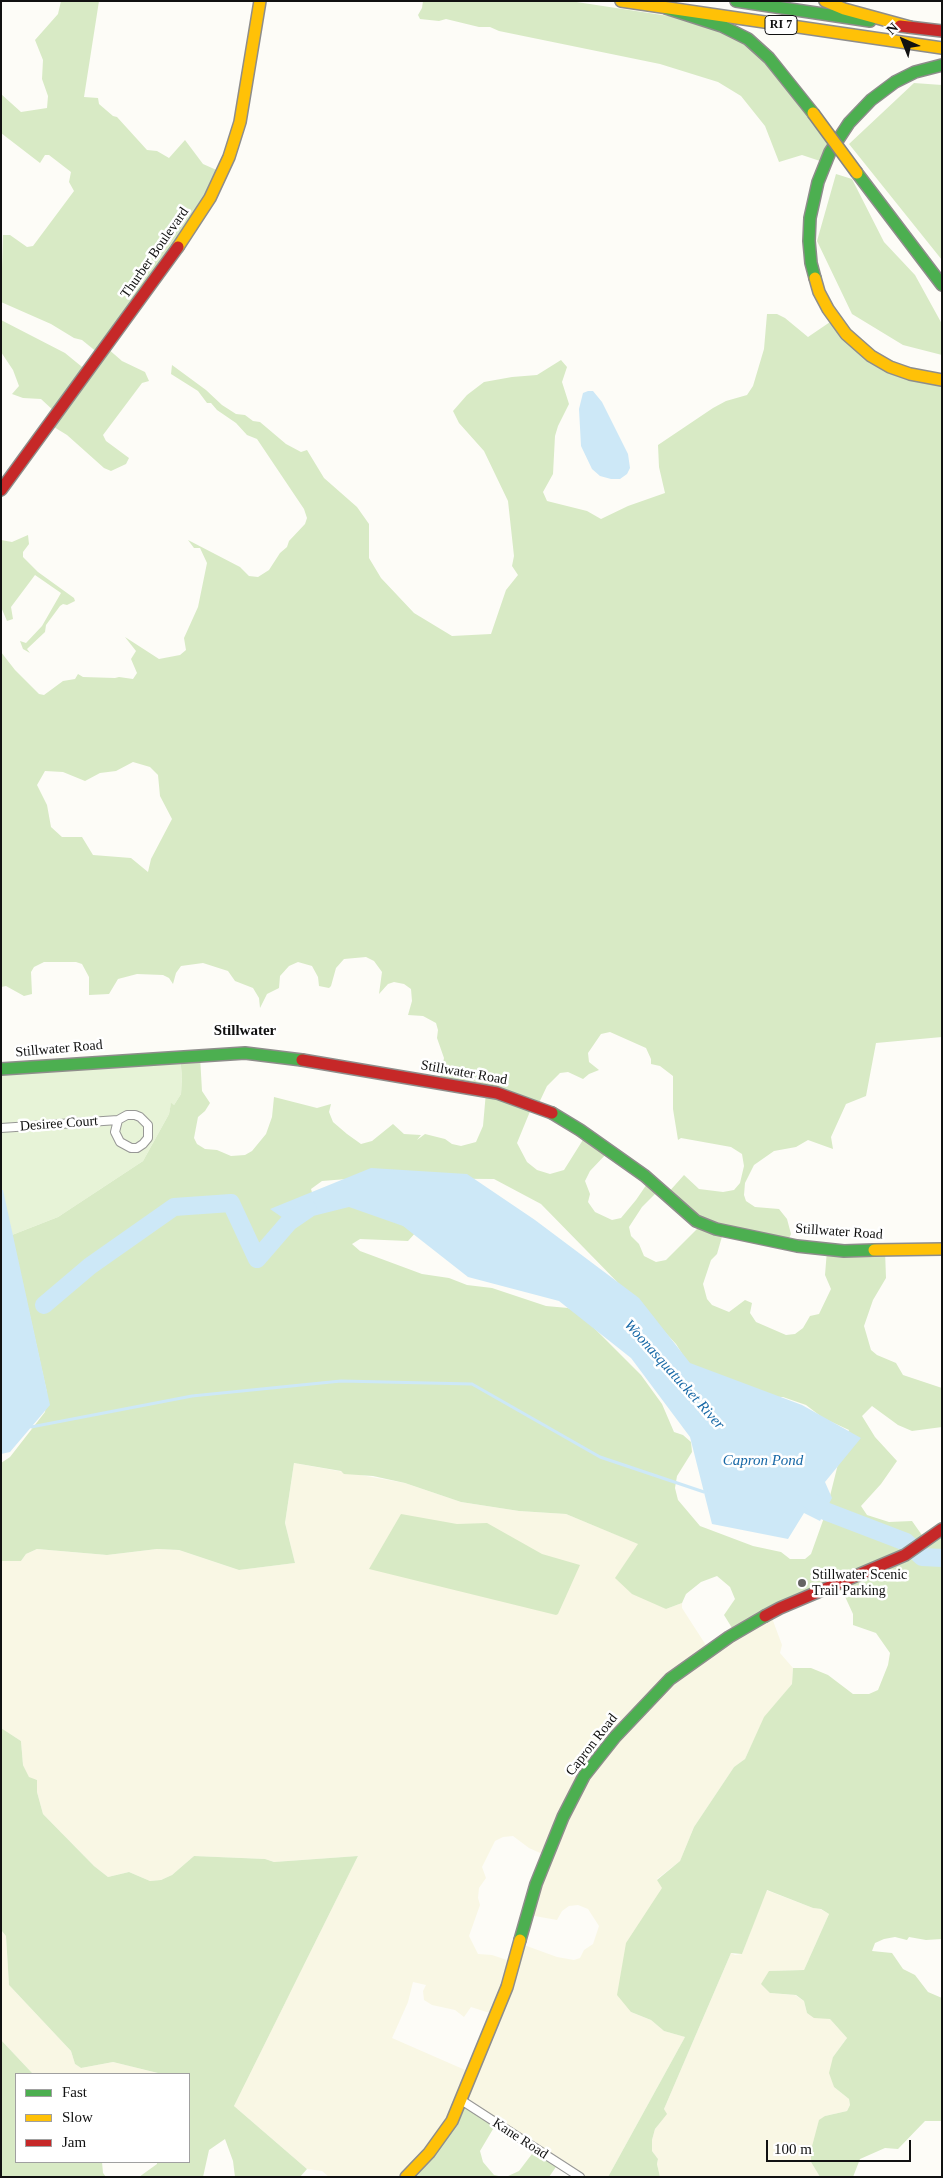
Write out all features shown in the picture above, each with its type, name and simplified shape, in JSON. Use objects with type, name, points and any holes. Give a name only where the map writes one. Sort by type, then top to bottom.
[{"type":"main road","name":"Thurber Boulevard","points":[[1,490],[185,238],[210,198],[229,157],[240,122],[260,1]]},
{"type":"main road","name":"RI 7","points":[[621,1],[942,48]]},
{"type":"main road","name":"RI 7","points":[[736,1],[942,32]]},
{"type":"main road","points":[[825,1],[850,11],[910,27]]},
{"type":"main road","points":[[666,8],[722,26],[748,39],[769,58],[942,285]]},
{"type":"main road","points":[[942,65],[915,72],[887,87],[863,107],[846,127],[830,152],[818,182],[810,218],[809,241],[811,263],[819,292],[828,310],[846,334],[867,352],[890,367],[910,374],[942,380]]},
{"type":"main road","name":"Stillwater Road","points":[[1,1069],[105,1060],[264,1054],[497,1093],[552,1113],[580,1130],[645,1176],[696,1220],[716,1229],[797,1246],[844,1251],[942,1249]]},
{"type":"main road","name":"Capron Road","points":[[406,2177],[442,2136],[452,2121],[494,2023],[507,1987],[544,1863],[568,1806],[590,1766],[627,1723],[670,1679],[729,1637],[780,1608],[905,1555],[942,1529]]},
{"type":"street","name":"Desiree Court","points":[[1,1128],[118,1120],[127,1115],[134,1115],[140,1117],[148,1125],[148,1138],[137,1148],[125,1146],[120,1142],[115,1132],[118,1120]]},
{"type":"street","name":"Kane Road","points":[[461,2100],[580,2177]]},
{"type":"shaded area","points":[[294,1463],[405,1483],[461,1502],[519,1511],[566,1514],[639,1544],[616,1578],[666,1609],[682,1603],[682,1608],[711,1653],[772,1618],[782,1645],[780,1653],[793,1668],[792,1684],[765,1717],[745,1759],[734,1767],[694,1827],[680,1861],[657,1879],[663,1887],[631,2012],[651,2020],[664,2031],[685,2037],[608,2177],[580,2177],[498,2124],[457,2109],[404,2177],[329,2177],[322,2171],[307,2169],[234,2106],[358,1856],[274,1862],[265,1859],[194,1856],[172,1875],[161,1880],[150,1881],[129,1872],[108,1877],[94,1866],[43,1814],[37,1792],[37,1780],[29,1778],[23,1765],[21,1741],[1,1728],[1,1561],[21,1561],[26,1554],[37,1549],[107,1555],[157,1549],[179,1550],[239,1570],[295,1563],[285,1523]],"holes":[[[513,1836],[529,1848],[547,1856],[529,1915],[557,1920],[562,1911],[569,1906],[578,1905],[588,1909],[599,1926],[593,1944],[584,1950],[580,1958],[574,1960],[557,1957],[524,1945],[516,1963],[492,1955],[478,1954],[469,1936],[480,1905],[478,1898],[479,1888],[486,1878],[482,1867],[495,1841],[503,1837]],[[413,1982],[426,1985],[423,1991],[424,2000],[432,2005],[455,2010],[464,2017],[471,2007],[499,2016],[497,2027],[476,2069],[472,2073],[392,2038],[408,2002]]]},
{"type":"shaded area","points":[[766,1890],[829,1914],[804,1970],[769,1971],[770,1993],[795,1995],[804,2001],[807,2013],[830,2019],[847,2038],[833,2057],[834,2087],[849,2099],[850,2105],[847,2111],[825,2116],[811,2162],[820,2177],[660,2177],[657,2164],[658,2159],[652,2151],[655,2129],[666,2114],[664,2109],[731,1953],[735,1955],[742,1954]]},
{"type":"shaded area","points":[[1,1930],[6,1936],[9,1985],[71,2051],[75,2064],[81,2068],[113,2062],[158,2073],[32,2073],[1,2040]]},
{"type":"green space","points":[[61,1],[99,1],[84,97],[98,98],[99,104],[113,116],[117,117],[147,150],[157,151],[169,158],[185,140],[203,164],[221,172],[216,185],[107,348],[122,361],[145,372],[149,381],[142,383],[103,435],[106,441],[129,458],[126,464],[111,471],[104,468],[67,435],[49,424],[55,412],[41,399],[23,398],[12,394],[19,386],[13,370],[1,352],[1,320],[65,353],[87,371],[98,353],[82,340],[74,338],[51,324],[1,302],[3,235],[10,235],[27,247],[33,246],[74,191],[69,182],[71,172],[49,155],[45,155],[40,163],[1,133],[1,94],[21,112],[47,108],[48,96],[42,79],[43,60],[35,40],[58,14]]},
{"type":"green space","points":[[423,1],[570,1],[695,20],[762,52],[835,145],[826,163],[802,155],[779,162],[765,126],[741,96],[718,82],[660,64],[499,31],[490,27],[479,27],[446,19],[439,21],[420,19],[418,15]]},
{"type":"green space","points":[[914,83],[942,85],[942,260],[849,144]]},
{"type":"green space","points":[[836,174],[852,179],[884,242],[915,275],[942,324],[942,355],[903,345],[852,314],[817,241]]},
{"type":"green space","points":[[767,314],[777,314],[785,318],[808,337],[833,320],[854,344],[942,382],[942,1037],[876,1043],[866,1096],[846,1104],[831,1137],[833,1149],[808,1140],[796,1147],[774,1151],[754,1165],[745,1183],[744,1195],[746,1201],[755,1207],[779,1209],[787,1219],[791,1234],[787,1243],[723,1233],[717,1254],[711,1260],[703,1284],[707,1299],[712,1305],[729,1312],[745,1300],[752,1303],[750,1313],[756,1322],[786,1335],[795,1334],[803,1328],[810,1316],[819,1314],[831,1289],[825,1275],[827,1250],[885,1250],[886,1278],[873,1300],[864,1326],[871,1350],[877,1355],[896,1363],[903,1375],[942,1388],[942,1427],[912,1431],[898,1425],[872,1406],[862,1416],[875,1437],[897,1461],[881,1484],[861,1506],[867,1515],[889,1522],[912,1521],[924,1538],[942,1527],[942,1939],[926,1940],[909,1937],[907,1940],[895,1937],[875,1943],[872,1951],[892,1953],[903,1969],[915,1975],[928,1992],[942,1998],[942,2121],[925,2121],[898,2149],[885,2148],[860,2159],[853,2177],[820,2177],[811,2162],[811,2150],[819,2120],[825,2116],[847,2111],[850,2105],[849,2099],[834,2087],[829,2073],[833,2057],[847,2038],[830,2019],[814,2018],[807,2013],[804,2001],[796,1995],[770,1993],[761,1984],[769,1971],[804,1970],[829,1914],[821,1909],[813,1908],[767,1890],[742,1954],[731,1953],[664,2109],[667,2114],[655,2129],[652,2151],[658,2159],[657,2164],[660,2177],[608,2177],[685,2037],[664,2031],[651,2020],[631,2012],[617,1995],[626,1943],[662,1888],[657,1880],[680,1861],[694,1827],[734,1767],[745,1759],[764,1717],[792,1684],[793,1668],[811,1668],[828,1675],[853,1694],[869,1694],[878,1690],[888,1665],[890,1653],[876,1633],[853,1625],[853,1614],[842,1590],[796,1605],[737,1636],[724,1615],[735,1599],[730,1587],[717,1576],[701,1582],[686,1594],[682,1603],[666,1609],[632,1594],[615,1578],[638,1544],[566,1514],[519,1511],[461,1502],[405,1483],[373,1476],[344,1474],[341,1471],[294,1463],[285,1523],[295,1563],[239,1570],[179,1550],[157,1549],[107,1555],[37,1549],[26,1554],[21,1561],[1,1561],[1,1463],[10,1457],[45,1412],[47,1393],[12,1235],[58,1217],[143,1161],[169,1114],[171,1103],[174,1105],[181,1094],[180,1056],[200,1056],[202,1091],[210,1103],[198,1117],[194,1138],[197,1144],[205,1149],[217,1150],[231,1156],[245,1155],[252,1151],[266,1134],[272,1117],[274,1097],[317,1108],[331,1104],[329,1112],[333,1122],[361,1144],[372,1141],[393,1124],[404,1134],[421,1135],[417,1140],[425,1134],[445,1139],[452,1144],[461,1146],[476,1142],[483,1126],[486,1092],[439,1083],[444,1058],[437,1038],[438,1030],[436,1023],[423,1016],[408,1015],[412,1001],[411,989],[404,984],[394,982],[388,984],[379,994],[382,972],[374,961],[366,957],[344,959],[336,968],[329,988],[319,986],[318,977],[312,966],[298,962],[289,966],[280,976],[279,988],[267,994],[260,1008],[259,998],[253,988],[235,981],[228,971],[203,963],[181,966],[176,973],[173,984],[169,978],[163,975],[137,974],[118,979],[109,994],[89,995],[89,977],[82,964],[76,962],[44,962],[34,967],[31,972],[32,994],[24,996],[6,986],[1,987],[1,652],[15,670],[39,694],[44,695],[63,681],[75,679],[78,674],[83,677],[133,679],[137,673],[131,659],[136,651],[125,637],[159,659],[180,655],[186,650],[184,638],[198,607],[207,563],[200,548],[194,548],[188,540],[240,567],[249,576],[258,577],[269,570],[280,553],[287,547],[289,541],[305,524],[307,518],[304,509],[257,439],[247,435],[236,423],[217,410],[211,403],[207,403],[198,391],[171,374],[172,365],[236,414],[245,415],[253,421],[260,422],[286,444],[301,452],[307,450],[324,478],[357,507],[369,524],[369,558],[381,578],[414,613],[452,636],[491,634],[506,590],[518,575],[512,566],[514,556],[508,501],[484,451],[459,423],[453,411],[467,395],[484,382],[537,375],[561,360],[567,367],[562,382],[569,404],[555,436],[553,474],[543,492],[547,501],[587,511],[601,519],[628,506],[665,493],[659,467],[658,445],[713,408],[726,401],[747,395],[753,386],[764,349]],"holes":[[[133,762],[150,767],[158,775],[160,796],[172,819],[151,859],[148,872],[131,858],[93,855],[82,837],[62,837],[51,827],[47,805],[37,785],[45,771],[63,772],[85,781],[100,773],[116,771]],[[610,1032],[646,1048],[651,1064],[660,1066],[673,1076],[673,1109],[678,1140],[681,1138],[731,1147],[742,1154],[744,1166],[740,1183],[734,1190],[723,1192],[699,1189],[684,1175],[667,1194],[701,1225],[666,1260],[656,1262],[644,1256],[639,1244],[631,1236],[629,1227],[642,1207],[660,1189],[649,1181],[621,1218],[612,1220],[595,1212],[588,1202],[590,1194],[585,1181],[590,1171],[608,1152],[586,1135],[564,1170],[550,1174],[537,1170],[527,1162],[517,1143],[531,1109],[538,1105],[547,1086],[560,1073],[568,1072],[583,1079],[599,1070],[589,1062],[588,1053],[601,1034]],[[359,1178],[494,1179],[541,1204],[631,1296],[676,1344],[703,1395],[783,1397],[806,1405],[823,1418],[849,1430],[844,1440],[826,1512],[811,1554],[805,1559],[790,1559],[781,1552],[753,1546],[700,1526],[678,1500],[675,1488],[677,1476],[692,1452],[691,1442],[683,1435],[674,1432],[662,1404],[641,1375],[580,1314],[568,1308],[546,1306],[492,1288],[467,1285],[449,1278],[422,1274],[360,1251],[352,1244],[360,1239],[408,1241],[417,1231],[367,1211],[313,1196],[311,1189],[322,1181]]]},
{"type":"green space","points":[[28,535],[29,544],[23,552],[23,557],[38,572],[74,598],[75,601],[60,606],[46,625],[45,632],[27,649],[30,653],[23,649],[20,641],[26,643],[42,626],[61,593],[35,575],[11,607],[13,619],[7,621],[1,607],[1,540],[12,542]]},
{"type":"green space","points":[[180,1056],[181,1094],[174,1105],[171,1104],[169,1114],[143,1161],[58,1217],[12,1235],[1,1215],[1,1068]]},
{"type":"green space","points":[[401,1514],[457,1524],[487,1523],[542,1554],[580,1565],[558,1614],[369,1569]]},
{"type":"green space","points":[[1,1728],[21,1741],[23,1765],[29,1777],[37,1780],[37,1792],[43,1814],[94,1866],[108,1877],[129,1872],[150,1881],[161,1880],[172,1875],[194,1856],[265,1859],[274,1862],[358,1856],[234,2106],[307,2169],[300,2177],[235,2177],[233,2161],[225,2139],[209,2150],[203,2177],[139,2177],[157,2163],[190,2163],[190,2073],[158,2073],[113,2062],[81,2068],[75,2064],[71,2051],[9,1985],[6,1936],[1,1930]]},
{"type":"green space","points":[[1,2040],[32,2073],[15,2073],[15,2163],[102,2163],[103,2173],[106,2177],[1,2177]]},
{"type":"green space","points":[[460,2102],[496,2124],[480,2151],[483,2162],[494,2175],[503,2177],[404,2177],[430,2149]]},
{"type":"green space","points":[[535,2150],[558,2164],[549,2177],[506,2177],[519,2171]]},
{"type":"water","points":[[593,391],[602,402],[628,454],[630,468],[627,474],[620,479],[600,476],[592,469],[581,446],[579,409],[583,393]]},
{"type":"water","name":"Capron Pond","points":[[371,1168],[467,1174],[535,1220],[639,1298],[690,1363],[802,1405],[861,1438],[825,1482],[832,1498],[820,1521],[804,1513],[788,1539],[712,1524],[690,1437],[631,1358],[559,1301],[468,1277],[403,1226],[349,1207],[289,1222],[270,1209]]},
{"type":"water","points":[[1,1190],[3,1190],[50,1405],[10,1452],[1,1454]]},
{"type":"waterway","name":"Woonasquatucket River","points":[[44,1305],[90,1266],[174,1207],[231,1203],[257,1259],[289,1222],[308,1209]]},
{"type":"waterway","points":[[30,1426],[192,1396],[341,1381],[472,1384],[600,1457],[704,1492],[706,1491]]},
{"type":"waterway","name":"Woonasquatucket River","points":[[807,1498],[825,1511],[906,1542],[922,1557],[942,1558]]},
{"type":"traffic: fast","points":[[736,1],[870,21]]},
{"type":"traffic: fast","points":[[666,8],[722,26],[748,39],[769,58],[813,113]]},
{"type":"traffic: fast","points":[[815,278],[811,263],[809,241],[810,218],[818,182],[830,152],[849,123],[871,100],[895,82],[915,72],[942,65]]},
{"type":"traffic: fast","points":[[857,173],[942,285]]},
{"type":"traffic: fast","points":[[1,1069],[245,1053],[302,1060]]},
{"type":"traffic: fast","points":[[552,1113],[580,1130],[645,1176],[696,1221],[716,1229],[797,1246],[844,1251],[874,1250]]},
{"type":"traffic: fast","points":[[520,1940],[536,1884],[563,1817],[584,1776],[615,1737],[670,1679],[729,1637],[765,1616]]},
{"type":"traffic: slow","points":[[178,247],[210,198],[229,157],[240,122],[260,1]]},
{"type":"traffic: slow","points":[[621,1],[942,48]]},
{"type":"traffic: slow","points":[[825,1],[844,9],[910,27]]},
{"type":"traffic: slow","points":[[813,113],[857,173]]},
{"type":"traffic: slow","points":[[815,278],[819,292],[828,309],[846,334],[871,356],[890,367],[910,374],[942,380]]},
{"type":"traffic: slow","points":[[874,1250],[942,1249]]},
{"type":"traffic: slow","points":[[406,2177],[429,2153],[452,2121],[507,1987],[520,1940]]},
{"type":"traffic: jam","points":[[900,26],[942,31]]},
{"type":"traffic: jam","points":[[1,490],[178,247]]},
{"type":"traffic: jam","points":[[302,1060],[497,1093],[552,1113]]},
{"type":"traffic: jam","points":[[765,1616],[905,1555],[942,1529]]},
{"type":"place","name":"Stillwater Scenic Trail Parking","points":[[802,1583]]},
{"type":"district","name":"Stillwater","points":[[245,1031]]}]
